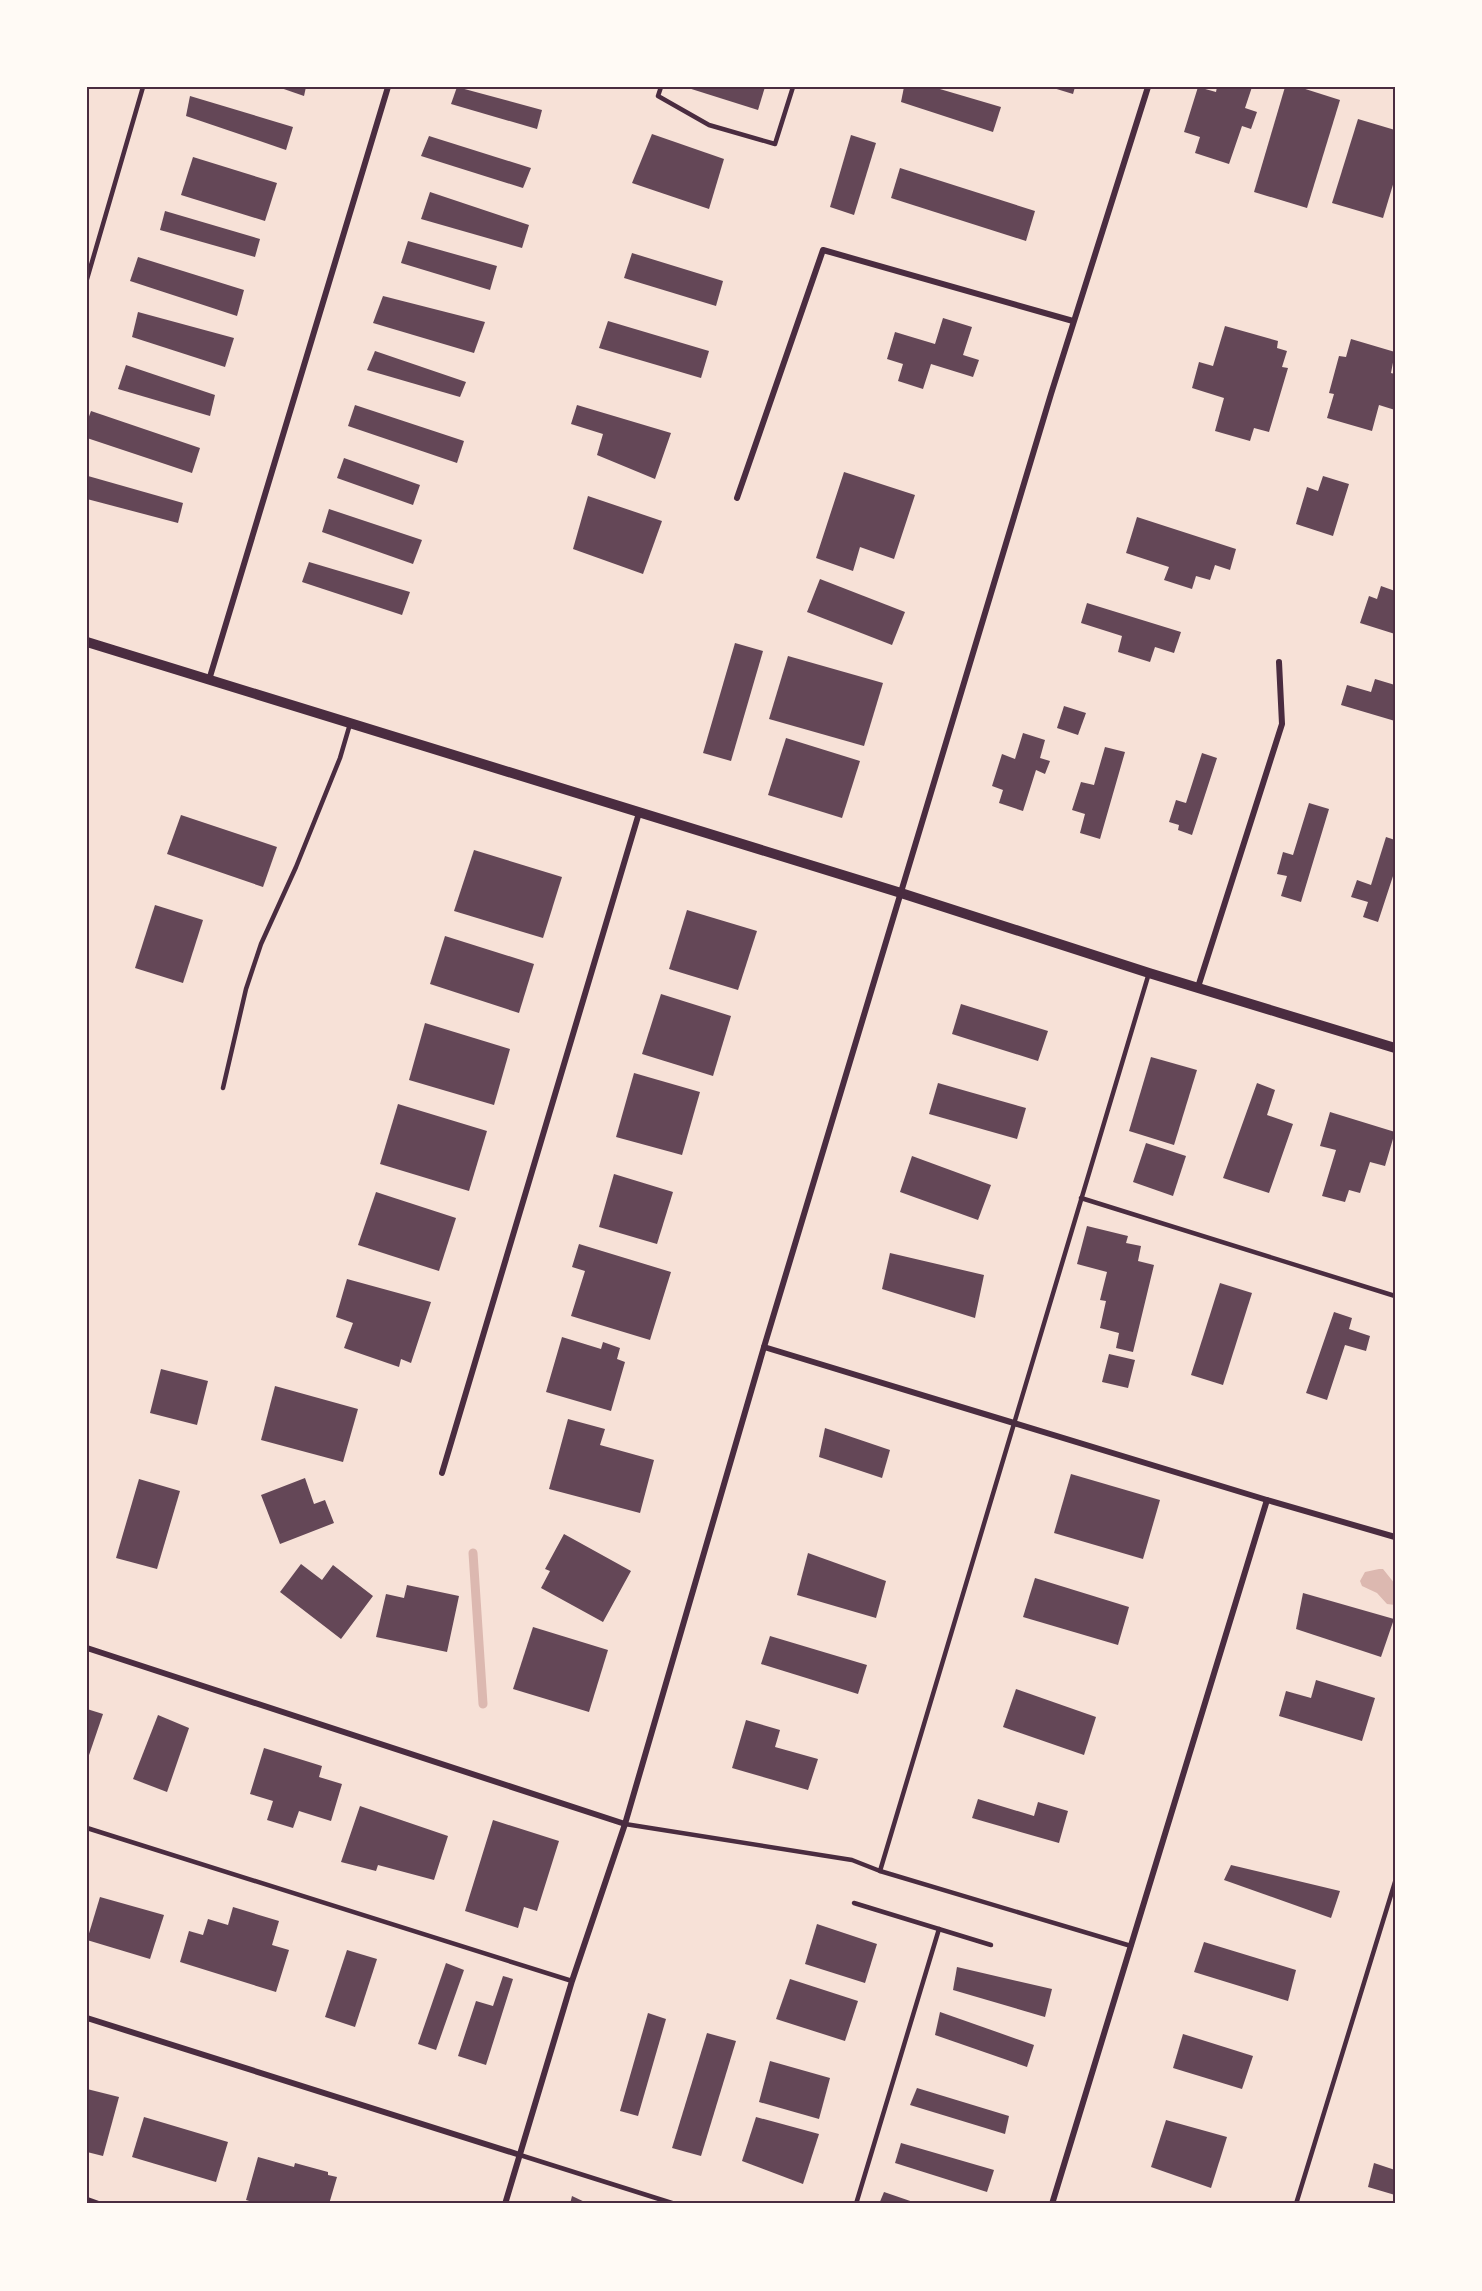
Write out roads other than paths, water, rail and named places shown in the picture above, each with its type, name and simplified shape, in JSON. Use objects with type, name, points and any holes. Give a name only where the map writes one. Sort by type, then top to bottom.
[{"type":"street","points":[[209,680],[388,87]]},
{"type":"street","points":[[505,2204],[572,1981],[625,1824],[764,1347],[900,893],[1073,321],[1148,87]]},
{"type":"street","points":[[737,498],[823,250],[1073,321]]},
{"type":"street","points":[[87,642],[1395,1048]]},
{"type":"street","points":[[1198,987],[1282,724],[1279,662]]},
{"type":"street","points":[[442,1473],[639,813]]},
{"type":"street","points":[[764,1347],[1395,1537]]},
{"type":"street","points":[[1052,2204],[1267,1500]]},
{"type":"street","points":[[87,1648],[625,1824]]},
{"type":"street","points":[[87,2018],[520,2155]]},
{"type":"lane","points":[[87,279],[143,87]]},
{"type":"lane","points":[[661,87],[658,96],[709,125],[775,144],[793,87]]},
{"type":"lane","points":[[223,1088],[246,989],[261,944],[296,867],[340,758],[350,724]]},
{"type":"lane","points":[[880,1871],[1149,973]]},
{"type":"lane","points":[[1081,1198],[1395,1296]]},
{"type":"lane","points":[[625,1824],[852,1860],[880,1871],[1131,1946]]},
{"type":"lane","points":[[87,1828],[572,1981]]},
{"type":"lane","points":[[1296,2204],[1395,1881]]},
{"type":"lane","points":[[854,1903],[991,1945]]},
{"type":"lane","points":[[856,2204],[939,1929]]},
{"type":"lane","points":[[520,2155],[675,2204]]},
{"type":"lane","points":[[87,2199],[101,2204]]},
{"type":"waterway","points":[[473,1553],[483,1704]]}]
